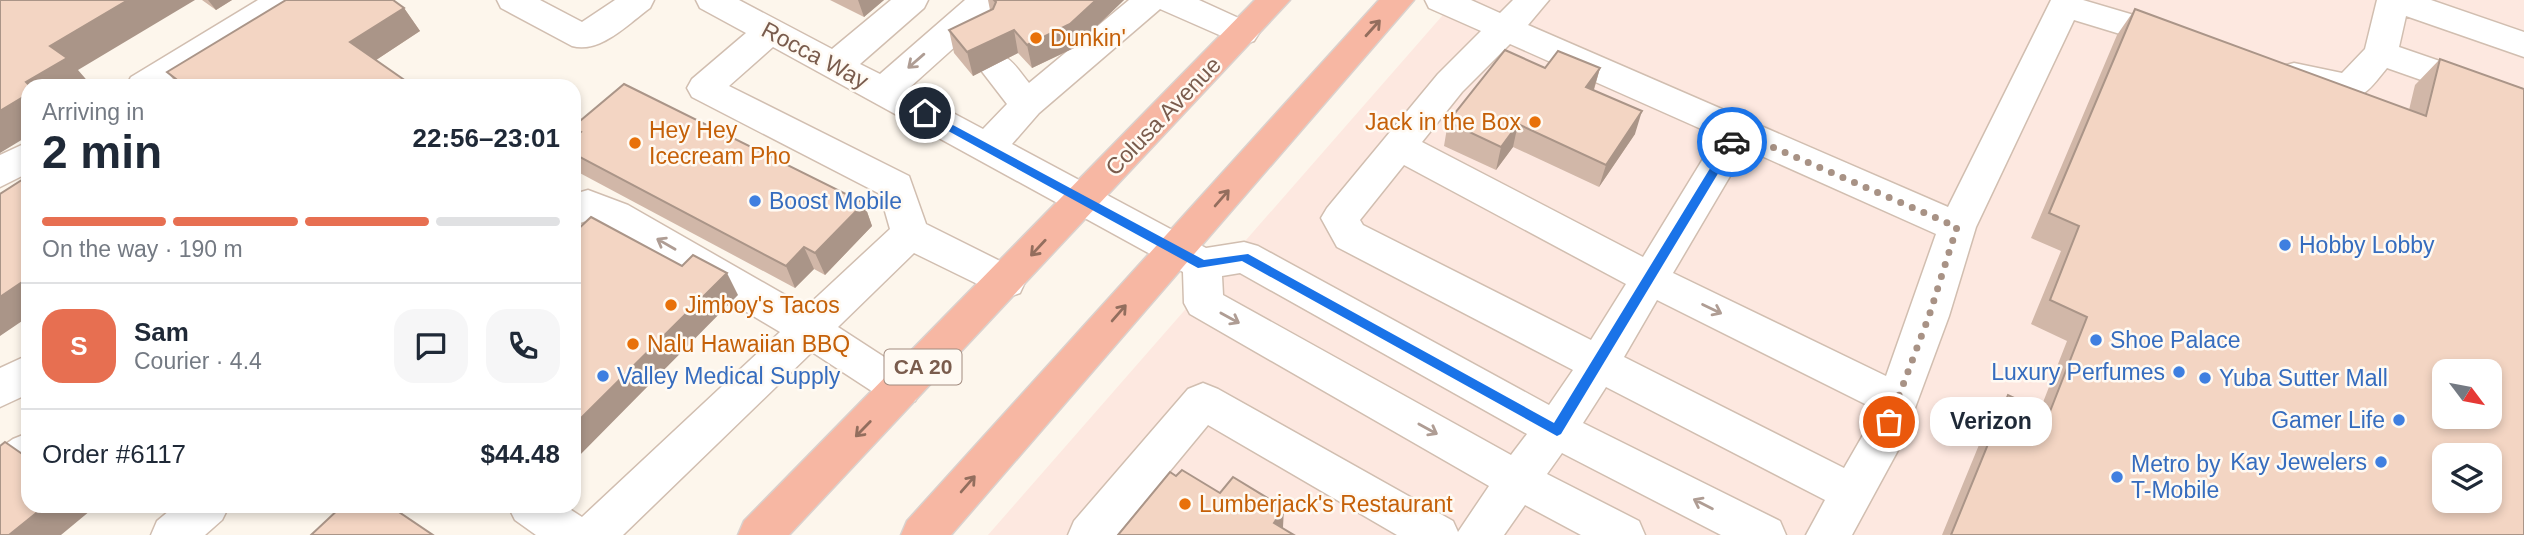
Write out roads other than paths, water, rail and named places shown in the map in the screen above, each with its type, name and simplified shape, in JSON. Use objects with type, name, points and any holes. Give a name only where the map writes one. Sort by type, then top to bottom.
[{"type":"highway","name":"Colusa Avenue","points":[[760,535],[1006,282],[1274,0]]},
{"type":"highway","points":[[923,535],[1190,257],[1398,0]]},
{"type":"street","points":[[154,79],[283,0]]},
{"type":"street","points":[[513,0],[584,38],[638,0]]},
{"type":"street","name":"Rocca Way","points":[[712,0],[1190,257]]},
{"type":"street","points":[[835,66],[912,0]]},
{"type":"street","points":[[976,44],[986,0]]},
{"type":"street","points":[[988,147],[1027,104],[1150,0]]},
{"type":"street","points":[[1169,0],[1242,33]]},
{"type":"street","points":[[1441,0],[1957,227]]},
{"type":"street","points":[[1533,0],[1450,83],[1340,218],[1350,236],[1852,493]]},
{"type":"street","points":[[2269,67],[2336,86],[2351,85],[2381,53],[2395,0],[2524,45]]},
{"type":"street","points":[[1828,535],[1881,443],[1929,316],[1957,227],[2065,3],[2205,48]]},
{"type":"street","points":[[770,31],[704,88],[895,186],[910,233],[1006,282]]},
{"type":"street","points":[[883,91],[976,44]]},
{"type":"street","points":[[976,44],[1027,104]]},
{"type":"street","points":[[2381,53],[2524,103]]},
{"type":"street","points":[[1478,535],[1557,430],[1738,132]]},
{"type":"street","points":[[1400,147],[1650,279],[1898,401]]},
{"type":"street","points":[[0,173],[21,160]]},
{"type":"street","points":[[581,208],[588,204],[615,215],[809,329],[901,389]]},
{"type":"street","points":[[593,535],[910,233]]},
{"type":"street","points":[[1623,535],[1519,481],[1204,303],[1190,257],[1244,257],[1557,430],[1765,535]]},
{"type":"street","points":[[0,390],[21,376]]},
{"type":"street","points":[[1090,535],[1203,401],[1437,535]]},
{"type":"street","points":[[0,473],[21,457]]},
{"type":"street","points":[[173,535],[199,513]]},
{"type":"street","points":[[540,513],[572,535]]},
{"type":"place","name":"Dunkin'","points":[[1036,38]]},
{"type":"place","name":"Jack in the Box","points":[[1535,122]]},
{"type":"place","name":"Hey Hey Icecream Pho","points":[[635,143]]},
{"type":"place","name":"Boost Mobile","points":[[755,201]]},
{"type":"place","name":"Hobby Lobby","points":[[2285,245]]},
{"type":"place","name":"Jimboy's Tacos","points":[[671,305]]},
{"type":"place","name":"Shoe Palace","points":[[2096,340]]},
{"type":"place","name":"Nalu Hawaiian BBQ","points":[[633,344]]},
{"type":"place","name":"Luxury Perfumes","points":[[2179,372]]},
{"type":"place","name":"Valley Medical Supply","points":[[603,376]]},
{"type":"place","name":"Yuba Sutter Mall","points":[[2205,378]]},
{"type":"place","name":"Gamer Life","points":[[2399,420]]},
{"type":"place","name":"Verizon","points":[[1889,422]]},
{"type":"place","name":"Kay Jewelers","points":[[2381,462]]},
{"type":"place","name":"Metro by T-Mobile","points":[[2117,477]]},
{"type":"place","name":"Lumberjack's Restaurant","points":[[1185,504]]}]
